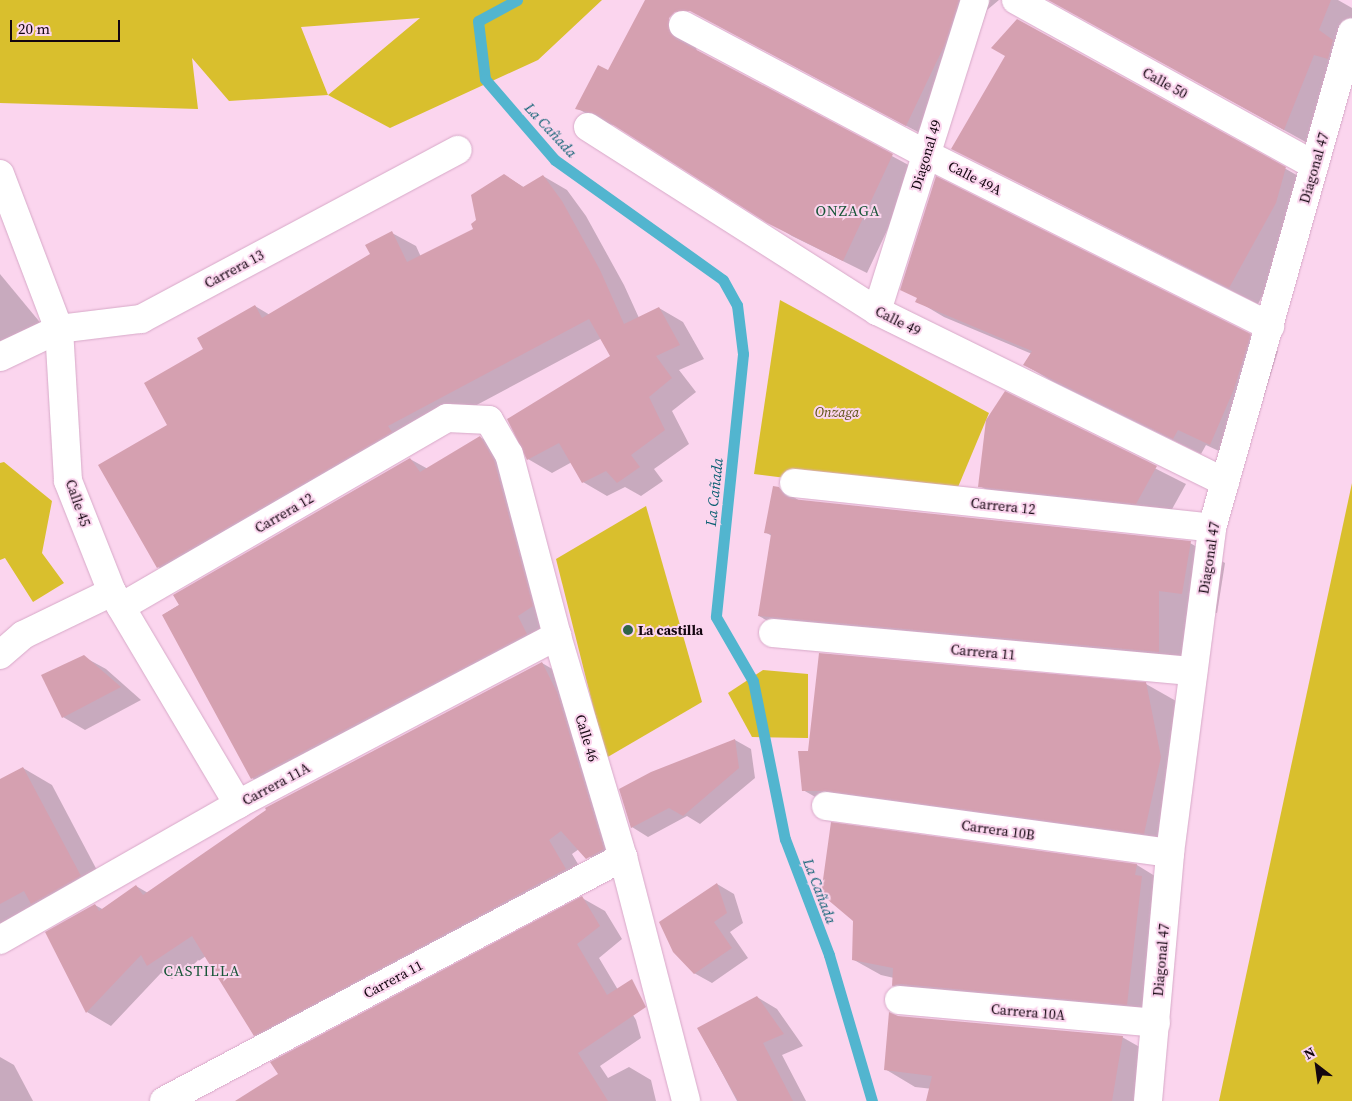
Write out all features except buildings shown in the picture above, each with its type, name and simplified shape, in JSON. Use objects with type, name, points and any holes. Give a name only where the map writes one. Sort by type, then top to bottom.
[{"type":"street","name":"Diagonal 49","points":[[877,311],[975,0]]},
{"type":"street","name":"Calle 50","points":[[1016,0],[1314,165]]},
{"type":"street","name":"Calle 49A","points":[[683,25],[926,154],[1270,326]]},
{"type":"street","name":"Diagonal 47","points":[[1148,1101],[1170,853],[1212,528],[1352,32]]},
{"type":"street","name":"Calle 49","points":[[588,128],[877,311],[1225,482]]},
{"type":"street","name":"Carrera 13","points":[[0,357],[59,330],[141,319],[458,150]]},
{"type":"street","name":"Calle 45","points":[[0,174],[59,330],[68,481],[117,600],[238,804]]},
{"type":"street","name":"Carrera 12","points":[[0,656],[23,635],[117,600],[447,418]]},
{"type":"street","name":"Calle 46","points":[[447,418],[489,420],[509,454],[557,636],[623,857],[678,1097]]},
{"type":"street","name":"Carrera 12","points":[[794,483],[1212,528]]},
{"type":"street","name":"Carrera 11","points":[[773,633],[1193,672]]},
{"type":"street","name":"Carrera 11A","points":[[0,940],[238,804],[557,636]]},
{"type":"street","name":"Carrera 10B","points":[[826,806],[1170,853]]},
{"type":"street","name":"Carrera 11","points":[[164,1101],[623,857]]},
{"type":"street","name":"Carrera 10A","points":[[899,1000],[1156,1023]]},
{"type":"green space","points":[[0,0],[602,0],[538,60],[390,128],[328,95],[229,101],[192,58],[198,109],[0,103]],"holes":[[[420,18],[328,95],[301,27]]]},
{"type":"green space","name":"Onzaga","points":[[780,300],[989,413],[953,499],[754,474]]},
{"type":"green space","points":[[4,462],[52,501],[42,553],[64,583],[33,602],[5,558],[0,560],[0,463]]},
{"type":"green space","points":[[1352,483],[1352,1101],[1219,1101]]},
{"type":"green space","name":"La castilla","points":[[646,506],[702,702],[606,758],[556,559]]},
{"type":"green space","points":[[763,670],[808,674],[808,738],[752,737],[728,693]]},
{"type":"waterway","name":"La Cañada","points":[[517,0],[478,21],[485,79],[555,160],[723,280],[737,305],[743,354],[716,617],[753,681],[785,839],[829,955],[872,1101]]},
{"type":"place","name":"La castilla","points":[[628,630]]},
{"type":"district","name":"ONZAGA","points":[[848,211]]},
{"type":"district","name":"CASTILLA","points":[[202,971]]}]
